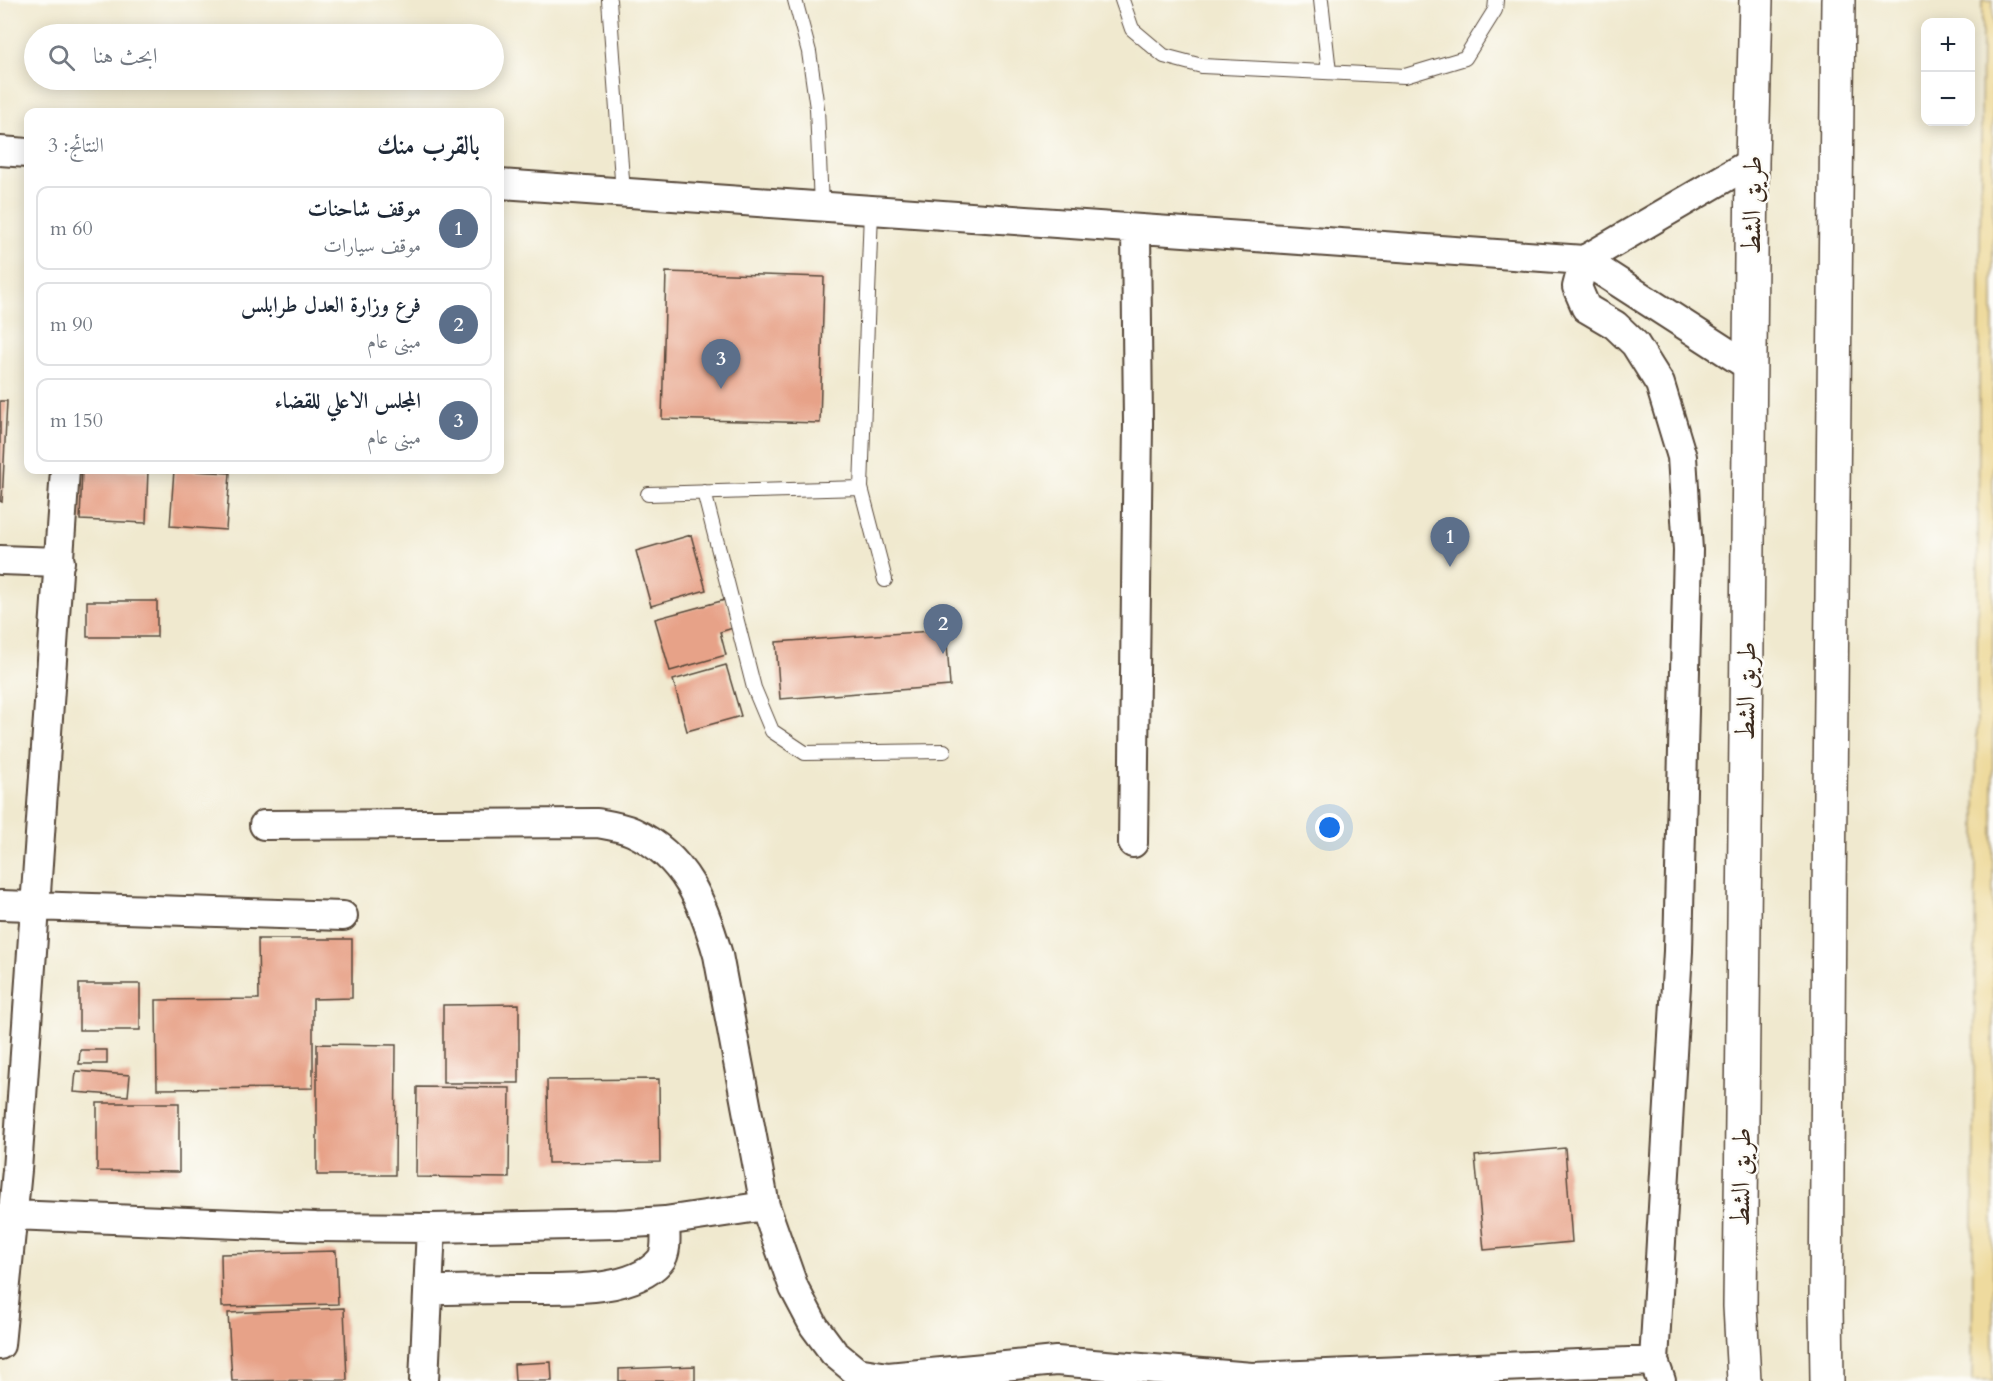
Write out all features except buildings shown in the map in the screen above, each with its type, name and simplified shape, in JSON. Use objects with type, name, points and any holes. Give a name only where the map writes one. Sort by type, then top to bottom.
[{"type":"highway","name":"طريق الشط","points":[[1744,1381],[1740,1306],[1752,162],[1756,0]]},
{"type":"highway","points":[[1827,1381],[1828,989],[1838,0]]},
{"type":"street","points":[[0,151],[24,153]]},
{"type":"street","points":[[264,825],[597,822],[632,831],[666,852],[691,883],[707,918],[718,955],[765,1206],[794,1288],[813,1326],[834,1353],[857,1372],[888,1377],[1056,1361],[1252,1377],[1657,1371],[1678,951],[1688,550],[1682,457],[1660,384],[1635,344],[1615,325],[1586,308],[1577,287],[1584,260],[1752,162]]},
{"type":"street","points":[[504,184],[1584,260],[1750,367]]},
{"type":"street","points":[[1133,843],[1138,423],[1136,229]]},
{"type":"street","points":[[0,1345],[12,1215],[65,474]]},
{"type":"street","points":[[0,560],[60,562]]},
{"type":"street","points":[[0,905],[342,916]]},
{"type":"street","points":[[12,1215],[316,1227],[431,1228],[665,1221],[765,1206]]},
{"type":"street","points":[[429,1290],[578,1288],[603,1286],[628,1279],[646,1272],[662,1259],[665,1221]]},
{"type":"street","points":[[424,1381],[431,1228]]},
{"type":"lane","points":[[609,0],[623,193]]},
{"type":"lane","points":[[795,0],[808,52],[818,108],[821,207]]},
{"type":"lane","points":[[1122,0],[1132,29],[1164,56],[1202,66],[1405,76],[1465,58],[1496,10],[1496,0]]},
{"type":"lane","points":[[1321,0],[1329,72]]},
{"type":"lane","points":[[871,211],[861,488],[885,580]]},
{"type":"lane","points":[[648,494],[861,488]]},
{"type":"lane","points":[[704,492],[754,688],[772,731],[805,753],[944,751]]},
{"type":"sand","points":[[1982,0],[1993,0],[1993,1381],[1972,1381]]},
{"type":"place","name":"المجلس الاعلي للقضاء","points":[[721,389]]},
{"type":"place","name":"موقف شاحنات","points":[[1450,567]]},
{"type":"place","name":"فرع وزارة العدل طرابلس","points":[[943,654]]}]
